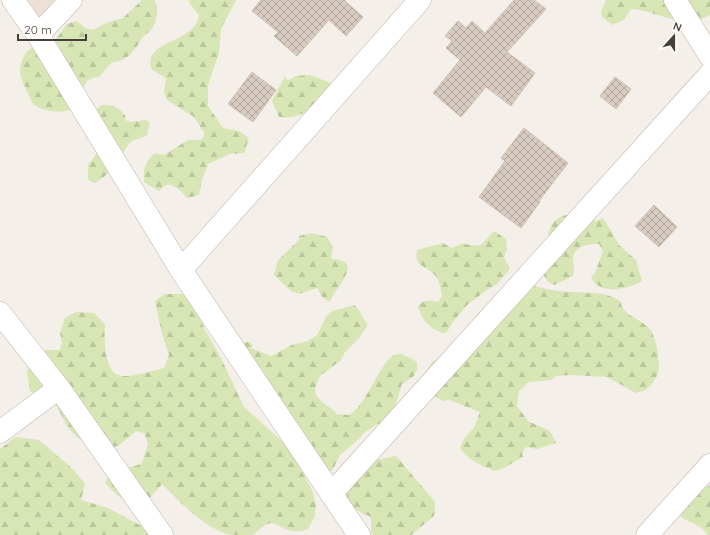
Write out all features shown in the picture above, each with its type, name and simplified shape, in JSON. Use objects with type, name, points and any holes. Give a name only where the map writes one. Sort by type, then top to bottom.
[{"type":"street","points":[[13,0],[38,35],[181,270],[359,535]]},
{"type":"street","points":[[38,35],[71,0]]},
{"type":"street","points":[[181,270],[420,0]]},
{"type":"street","points":[[675,0],[710,56]]},
{"type":"street","points":[[331,494],[710,74]]},
{"type":"street","points":[[0,313],[59,388],[162,535]]},
{"type":"street","points":[[0,432],[59,388]]},
{"type":"street","points":[[647,535],[710,466]]},
{"type":"shaded area","points":[[13,0],[71,0],[38,35]]},
{"type":"green space","points":[[142,0],[154,0],[157,8],[156,21],[152,29],[143,37],[126,58],[112,62],[100,76],[87,80],[79,100],[71,109],[60,112],[42,109],[33,104],[20,75],[23,57],[31,48],[56,39],[67,24],[77,21],[85,28],[93,30],[106,23],[123,18]]},
{"type":"green space","points":[[189,0],[236,0],[221,29],[219,53],[208,85],[208,106],[223,128],[239,131],[249,138],[244,153],[230,154],[208,164],[202,180],[199,195],[187,198],[173,186],[164,186],[159,191],[144,182],[144,169],[149,159],[155,153],[164,155],[188,140],[201,140],[205,134],[194,117],[167,100],[164,92],[166,79],[152,70],[150,60],[154,53],[161,47],[189,32],[196,24],[199,15],[190,4]]},
{"type":"green space","points":[[606,0],[710,0],[710,15],[701,19],[682,21],[634,9],[630,10],[624,20],[612,25],[602,17],[601,12]]},
{"type":"green space","points":[[310,75],[333,84],[310,109],[304,113],[297,116],[279,117],[272,101],[285,76],[286,79],[289,80],[296,76]]},
{"type":"green space","points":[[102,105],[110,105],[119,109],[126,117],[125,120],[131,122],[146,120],[150,123],[147,134],[144,137],[132,141],[113,170],[95,183],[88,180],[88,165],[95,156],[98,148],[86,137],[91,113]]},
{"type":"green space","points":[[580,215],[596,221],[602,218],[605,221],[619,245],[636,260],[642,281],[637,284],[615,289],[600,287],[595,283],[591,277],[595,273],[603,251],[599,244],[586,245],[575,252],[573,260],[573,276],[554,285],[547,281],[542,272],[555,246],[548,234],[550,228],[560,217]]},
{"type":"green space","points":[[494,231],[506,239],[507,249],[504,257],[510,269],[496,285],[488,289],[467,305],[452,323],[447,332],[443,333],[434,329],[427,324],[418,307],[426,301],[438,302],[442,296],[441,290],[436,276],[421,265],[417,260],[417,250],[443,243],[452,248],[463,243],[474,246],[484,242]]},
{"type":"green space","points":[[312,233],[327,237],[333,247],[331,258],[345,262],[348,267],[343,281],[330,302],[323,298],[317,288],[299,294],[291,291],[274,275],[278,260],[299,240],[299,236]]},
{"type":"green space","points":[[530,285],[550,290],[602,294],[620,301],[625,311],[649,328],[652,332],[659,362],[658,373],[649,388],[636,393],[607,377],[570,375],[556,376],[551,380],[529,382],[519,391],[517,406],[528,421],[550,431],[556,443],[537,449],[526,447],[522,453],[523,457],[502,469],[495,471],[480,465],[471,459],[460,448],[465,437],[474,428],[480,412],[449,400],[443,401],[428,392],[422,381],[423,376],[432,362],[445,356],[485,306]]},
{"type":"green space","points":[[164,294],[190,294],[205,330],[221,358],[244,407],[284,443],[294,457],[313,492],[316,506],[315,516],[308,529],[299,531],[289,530],[272,523],[267,524],[253,535],[232,535],[213,528],[203,522],[162,484],[150,498],[150,504],[135,503],[124,500],[105,483],[112,473],[120,469],[142,463],[148,443],[144,433],[136,431],[118,446],[112,447],[78,438],[68,428],[56,405],[30,391],[27,372],[35,350],[60,350],[62,343],[60,333],[65,318],[76,312],[94,313],[105,324],[107,358],[109,365],[116,374],[120,376],[132,376],[164,368],[169,355],[162,334],[155,301]]},
{"type":"green space","points":[[354,305],[368,325],[359,338],[345,352],[340,361],[320,376],[315,388],[316,395],[322,402],[335,411],[336,414],[349,415],[361,403],[370,390],[385,363],[395,355],[400,354],[417,362],[417,370],[414,376],[402,384],[393,413],[386,423],[377,424],[364,433],[340,455],[332,471],[328,470],[239,343],[249,342],[253,345],[251,348],[271,356],[292,345],[308,341],[317,335],[326,317],[332,311]]},
{"type":"green space","points":[[15,437],[39,440],[73,469],[85,484],[81,500],[108,508],[151,531],[151,535],[0,535],[0,449]]},
{"type":"green space","points":[[396,456],[435,502],[434,516],[411,535],[373,535],[371,532],[371,517],[353,507],[349,501],[347,487],[349,479],[355,460],[381,459]]},
{"type":"green space","points":[[700,485],[707,487],[710,485],[710,535],[707,535],[702,528],[685,520],[678,514]]},
{"type":"building","points":[[261,0],[346,0],[345,1],[363,17],[346,36],[329,20],[297,56],[274,36],[278,32],[252,11]]},
{"type":"building","points":[[514,0],[534,0],[546,9],[507,52],[535,73],[511,106],[486,87],[461,117],[433,93],[460,60],[446,48],[452,41],[445,36],[458,21],[466,28],[472,21],[485,33]]},
{"type":"building","points":[[252,72],[276,90],[253,122],[228,104]]},
{"type":"building","points":[[615,77],[631,89],[616,109],[600,96]]},
{"type":"building","points":[[524,128],[568,163],[539,201],[540,202],[521,228],[479,197],[505,161],[501,158]]},
{"type":"building","points":[[654,205],[677,227],[659,247],[635,226]]}]
